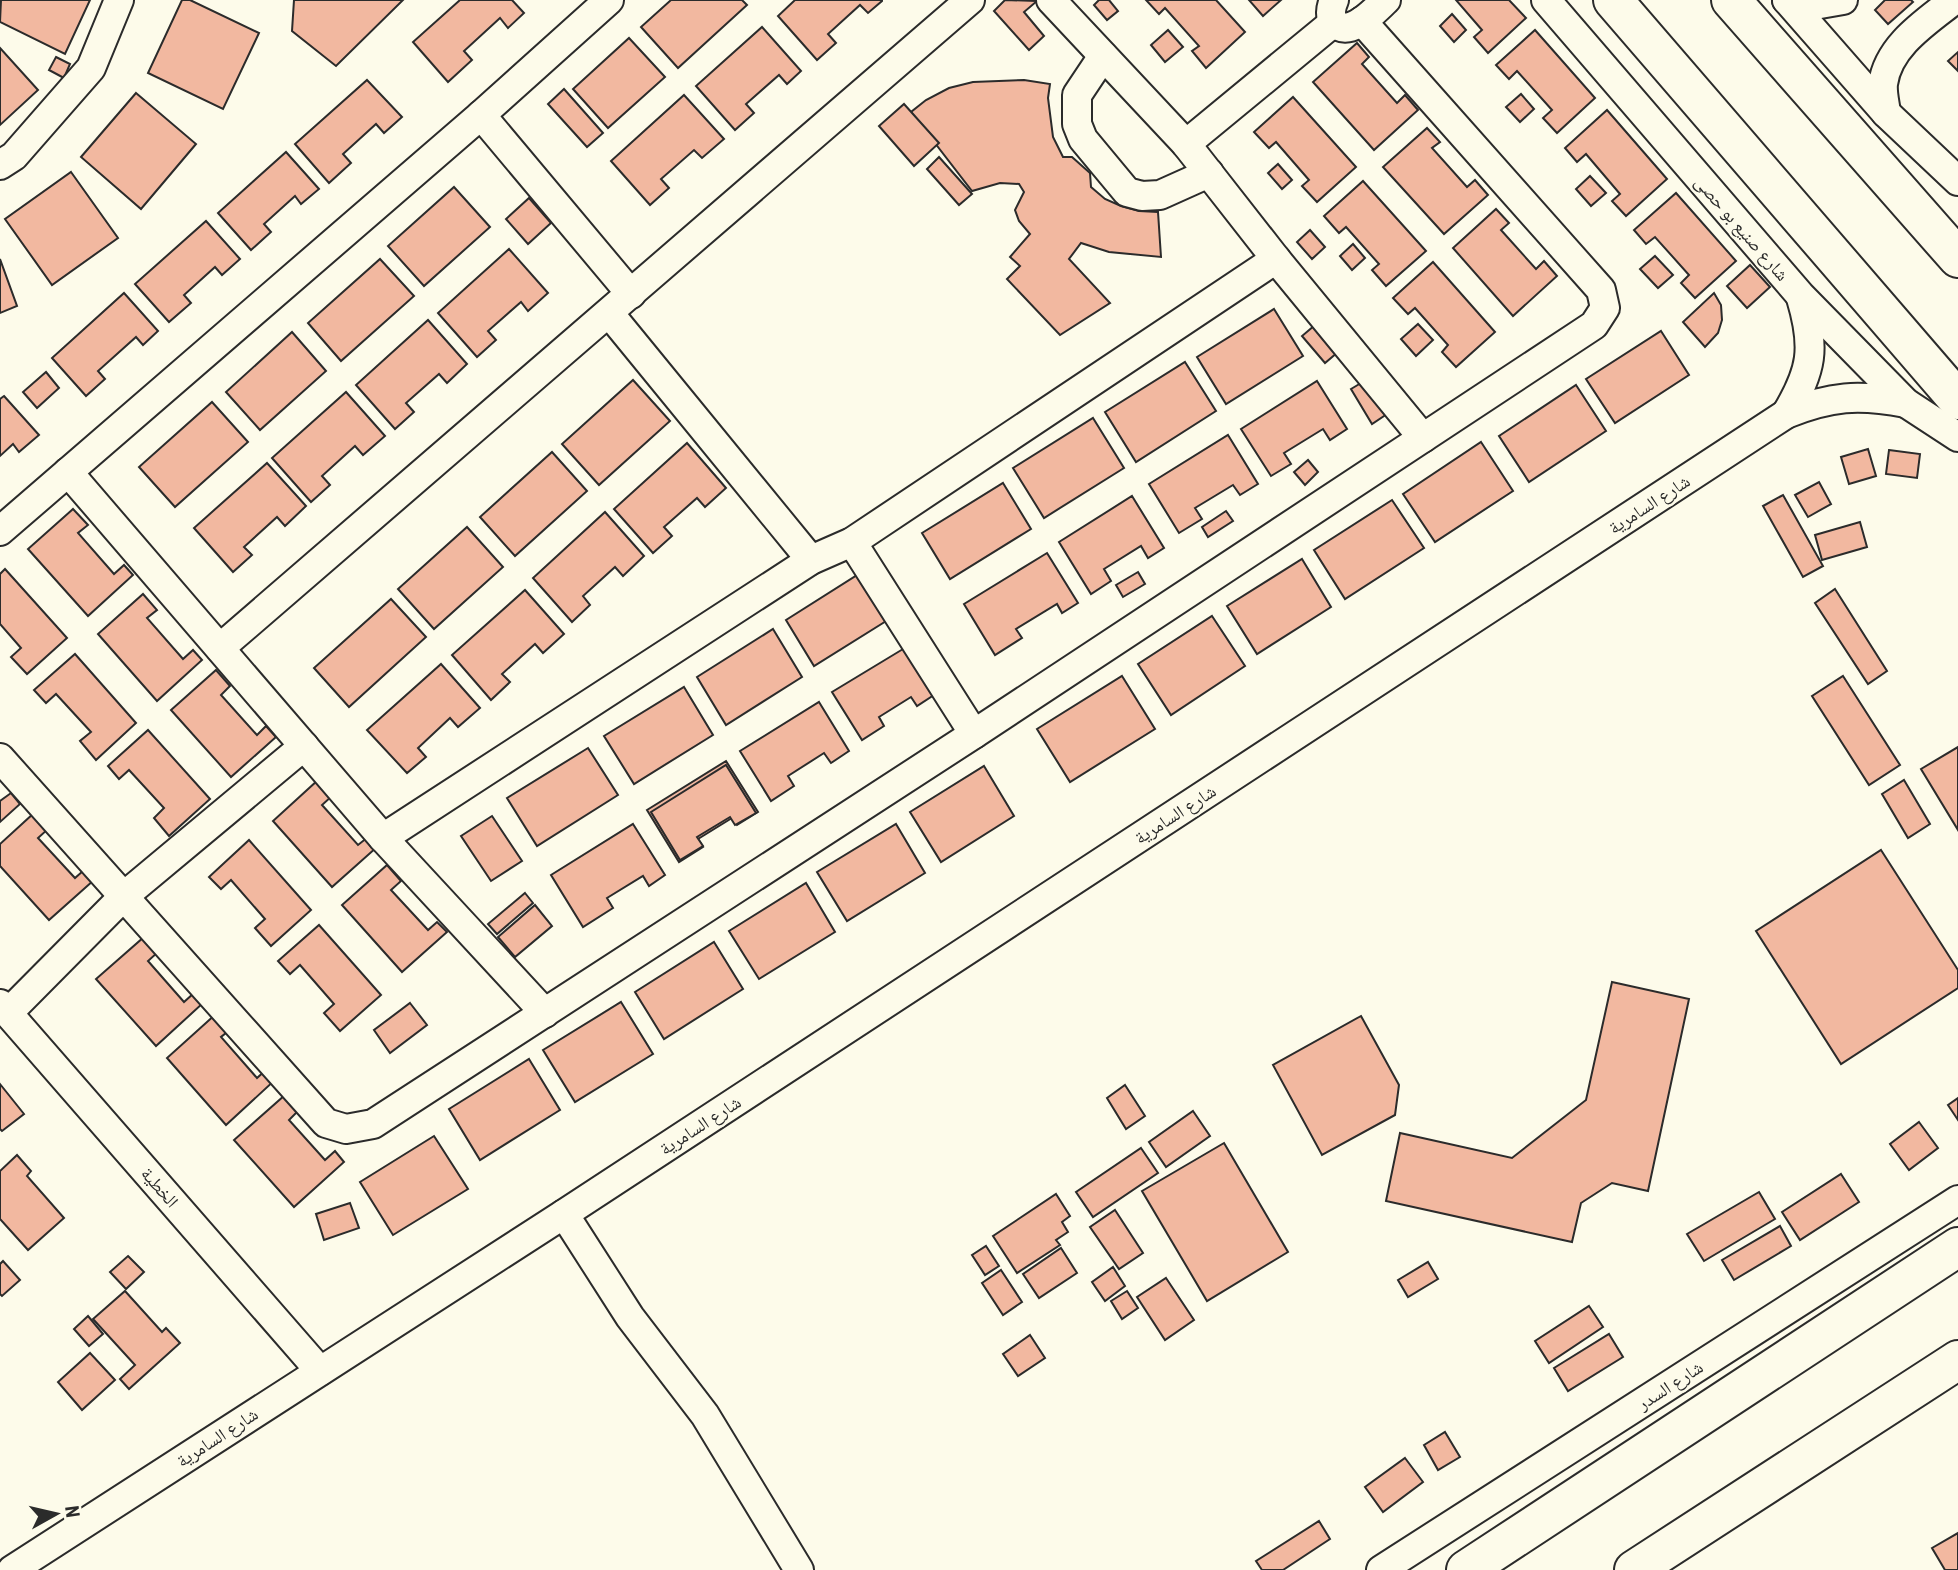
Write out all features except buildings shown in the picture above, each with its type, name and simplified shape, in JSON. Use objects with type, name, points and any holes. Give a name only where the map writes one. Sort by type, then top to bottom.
[{"type":"main road","points":[[1613,0],[1958,400]]},
{"type":"main road","points":[[1731,0],[1958,258]]},
{"type":"main road","points":[[1466,1570],[1958,1247]]},
{"type":"main road","points":[[1901,1396],[1958,1342]]},
{"type":"main road","points":[[1634,1570],[1958,1360]]},
{"type":"street","points":[[0,165],[14,156],[91,68],[119,0]]},
{"type":"street","points":[[0,531],[481,115],[609,0]]},
{"type":"street","points":[[220,648],[970,0]]},
{"type":"street","points":[[1051,0],[1186,144],[1276,259],[1423,438]]},
{"type":"street","points":[[1186,144],[1343,14],[1386,0]]},
{"type":"street","name":"شارع صنيع بو حصى","points":[[1546,0],[1800,295],[1906,403],[1958,437]]},
{"type":"street","points":[[1787,0],[1820,5],[1843,0]]},
{"type":"street","points":[[1787,0],[1886,113],[1958,181]]},
{"type":"street","points":[[1886,113],[1883,84],[1894,54],[1918,28],[1954,0]]},
{"type":"street","points":[[0,758],[326,1123],[346,1129],[373,1124],[974,734],[1594,325],[1605,308],[1601,290],[1343,14]]},
{"type":"street","points":[[1103,56],[1077,95],[1077,124],[1083,139],[1127,192],[1142,196],[1160,195],[1209,173]]},
{"type":"street","points":[[481,115],[631,294]]},
{"type":"street","points":[[383,838],[811,560],[852,542],[1276,259]]},
{"type":"street","name":"شارع السامرية","points":[[1786,414],[1802,387],[1810,357],[1809,325],[1800,295]]},
{"type":"street","points":[[609,313],[811,560]]},
{"type":"street","name":"شارع السامرية","points":[[12,1570],[564,1214],[1786,414],[1813,403],[1842,398],[1872,397],[1906,403]]},
{"type":"street","points":[[68,472],[383,838],[545,1013]]},
{"type":"street","points":[[852,542],[974,734]]},
{"type":"street","points":[[4,1008],[123,897],[304,746]]},
{"type":"street","name":"الخطية","points":[[4,1008],[320,1371]]},
{"type":"street","name":"شارع السدر","points":[[1381,1570],[1958,1200]]},
{"type":"street","points":[[564,1214],[630,1317],[705,1415],[799,1570]]}]
